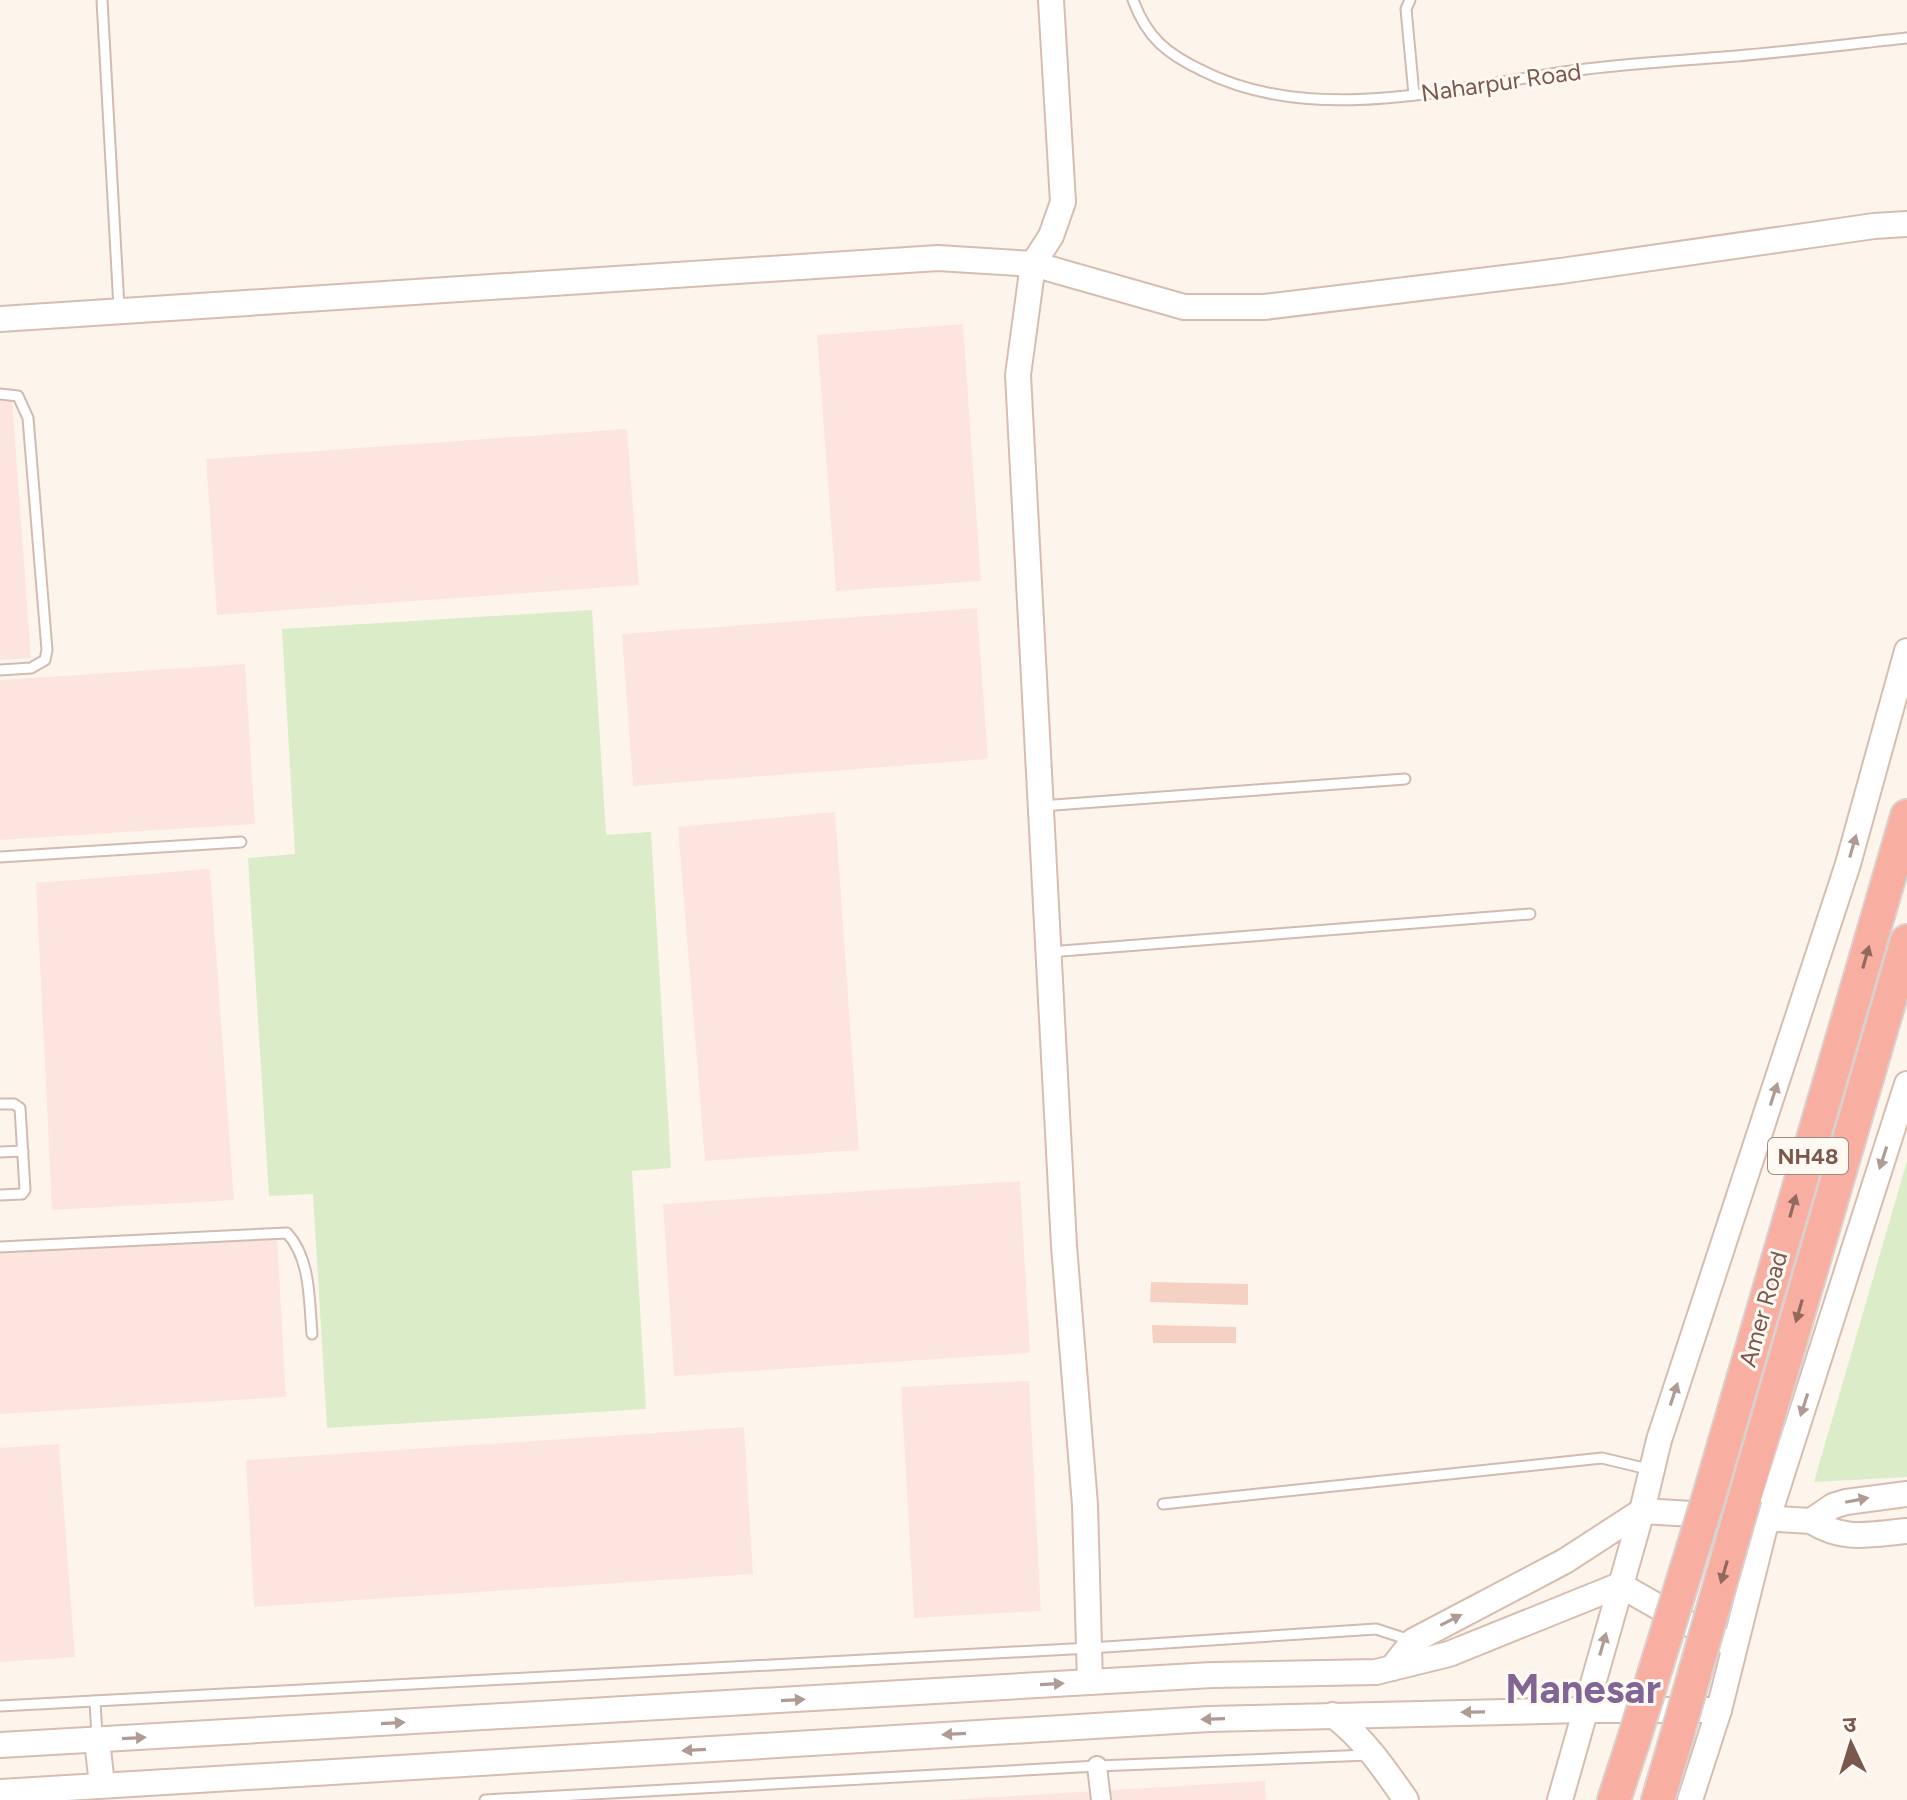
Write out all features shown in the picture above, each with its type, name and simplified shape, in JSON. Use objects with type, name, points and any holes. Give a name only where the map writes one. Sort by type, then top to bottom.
[{"type":"highway","name":"Amer Road","points":[[1614,1800],[1709,1496],[1907,816]]},
{"type":"highway","name":"Amer Road","points":[[1658,1800],[1756,1508],[1907,941]]},
{"type":"street","points":[[1051,0],[1063,202],[1051,236],[1033,264],[1018,375],[1064,1246],[1085,1505],[1090,1682]]},
{"type":"street","points":[[0,319],[938,258],[1033,264],[1184,307],[1264,307],[1907,224]]},
{"type":"street","points":[[1560,1800],[1642,1511],[1659,1440],[1848,864],[1907,651]]},
{"type":"street","points":[[1697,1796],[1734,1646],[1756,1508],[1907,1084]]},
{"type":"street","points":[[1811,1521],[1833,1506],[1846,1502],[1907,1494]]},
{"type":"street","points":[[1392,1668],[1413,1641],[1565,1561],[1642,1511],[1756,1508],[1811,1521],[1845,1535],[1907,1531]]},
{"type":"street","points":[[1620,1585],[1734,1646]]},
{"type":"street","points":[[0,1745],[1212,1675],[1376,1672],[1449,1654],[1620,1585]]},
{"type":"street","points":[[0,1792],[102,1793],[1177,1721],[1333,1715],[1719,1710]]},
{"type":"street","points":[[1333,1715],[1353,1730],[1375,1754],[1406,1800]]},
{"type":"street","points":[[97,1740],[102,1793]]},
{"type":"street","points":[[1097,1766],[1101,1800]]},
{"type":"lane","points":[[102,0],[119,312]]},
{"type":"lane","name":"Naharpur Road","points":[[1133,0],[1147,32],[1176,58],[1216,78],[1269,95],[1336,100],[1414,95],[1587,69],[1907,38]]},
{"type":"lane","points":[[1410,0],[1406,9],[1414,95]]},
{"type":"lane","points":[[0,394],[18,396],[28,418],[47,650],[45,660],[31,668],[0,670]]},
{"type":"lane","points":[[1041,806],[1405,779]]},
{"type":"lane","points":[[0,857],[241,842]]},
{"type":"lane","points":[[1049,952],[1530,914]]},
{"type":"lane","points":[[0,1104],[14,1104],[20,1108],[24,1193],[0,1195]]},
{"type":"lane","points":[[0,1152],[23,1151]]},
{"type":"lane","points":[[0,1247],[287,1233],[296,1243],[308,1281],[312,1334]]},
{"type":"lane","points":[[1163,1504],[1602,1458],[1652,1470]]},
{"type":"lane","points":[[0,1706],[1090,1648],[1376,1629],[1413,1641]]},
{"type":"lane","points":[[95,1701],[97,1740]]},
{"type":"lane","points":[[485,1800],[1375,1754]]},
{"type":"shaded area","points":[[963,324],[981,581],[836,591],[817,335]]},
{"type":"shaded area","points":[[12,398],[31,658],[0,660],[0,399]]},
{"type":"shaded area","points":[[627,429],[639,585],[217,615],[206,459]]},
{"type":"shaded area","points":[[977,608],[988,759],[633,786],[622,634]]},
{"type":"shaded area","points":[[245,664],[255,824],[0,840],[0,680]]},
{"type":"shaded area","points":[[835,812],[859,1150],[705,1161],[678,827]]},
{"type":"shaded area","points":[[210,869],[234,1200],[52,1210],[36,883]]},
{"type":"shaded area","points":[[1020,1181],[1030,1353],[674,1376],[663,1204]]},
{"type":"shaded area","points":[[277,1235],[286,1397],[0,1414],[0,1254]]},
{"type":"shaded area","points":[[1029,1381],[1041,1611],[914,1618],[901,1387]]},
{"type":"shaded area","points":[[744,1427],[753,1574],[254,1607],[246,1460]]},
{"type":"shaded area","points":[[59,1444],[75,1657],[0,1662],[0,1448]]},
{"type":"shaded area","points":[[1265,1781],[1266,1800],[946,1800]]},
{"type":"green space","points":[[592,610],[606,835],[651,832],[671,1168],[632,1171],[646,1409],[327,1428],[313,1194],[269,1196],[248,858],[295,854],[282,629]]},
{"type":"green space","points":[[1907,1161],[1907,1477],[1814,1482]]},
{"type":"building","points":[[1151,1282],[1248,1284],[1248,1305],[1150,1302]]},
{"type":"building","points":[[1152,1325],[1236,1327],[1236,1343],[1153,1343]]},
{"type":"district","name":"Manesar","points":[[1583,1689]]}]
